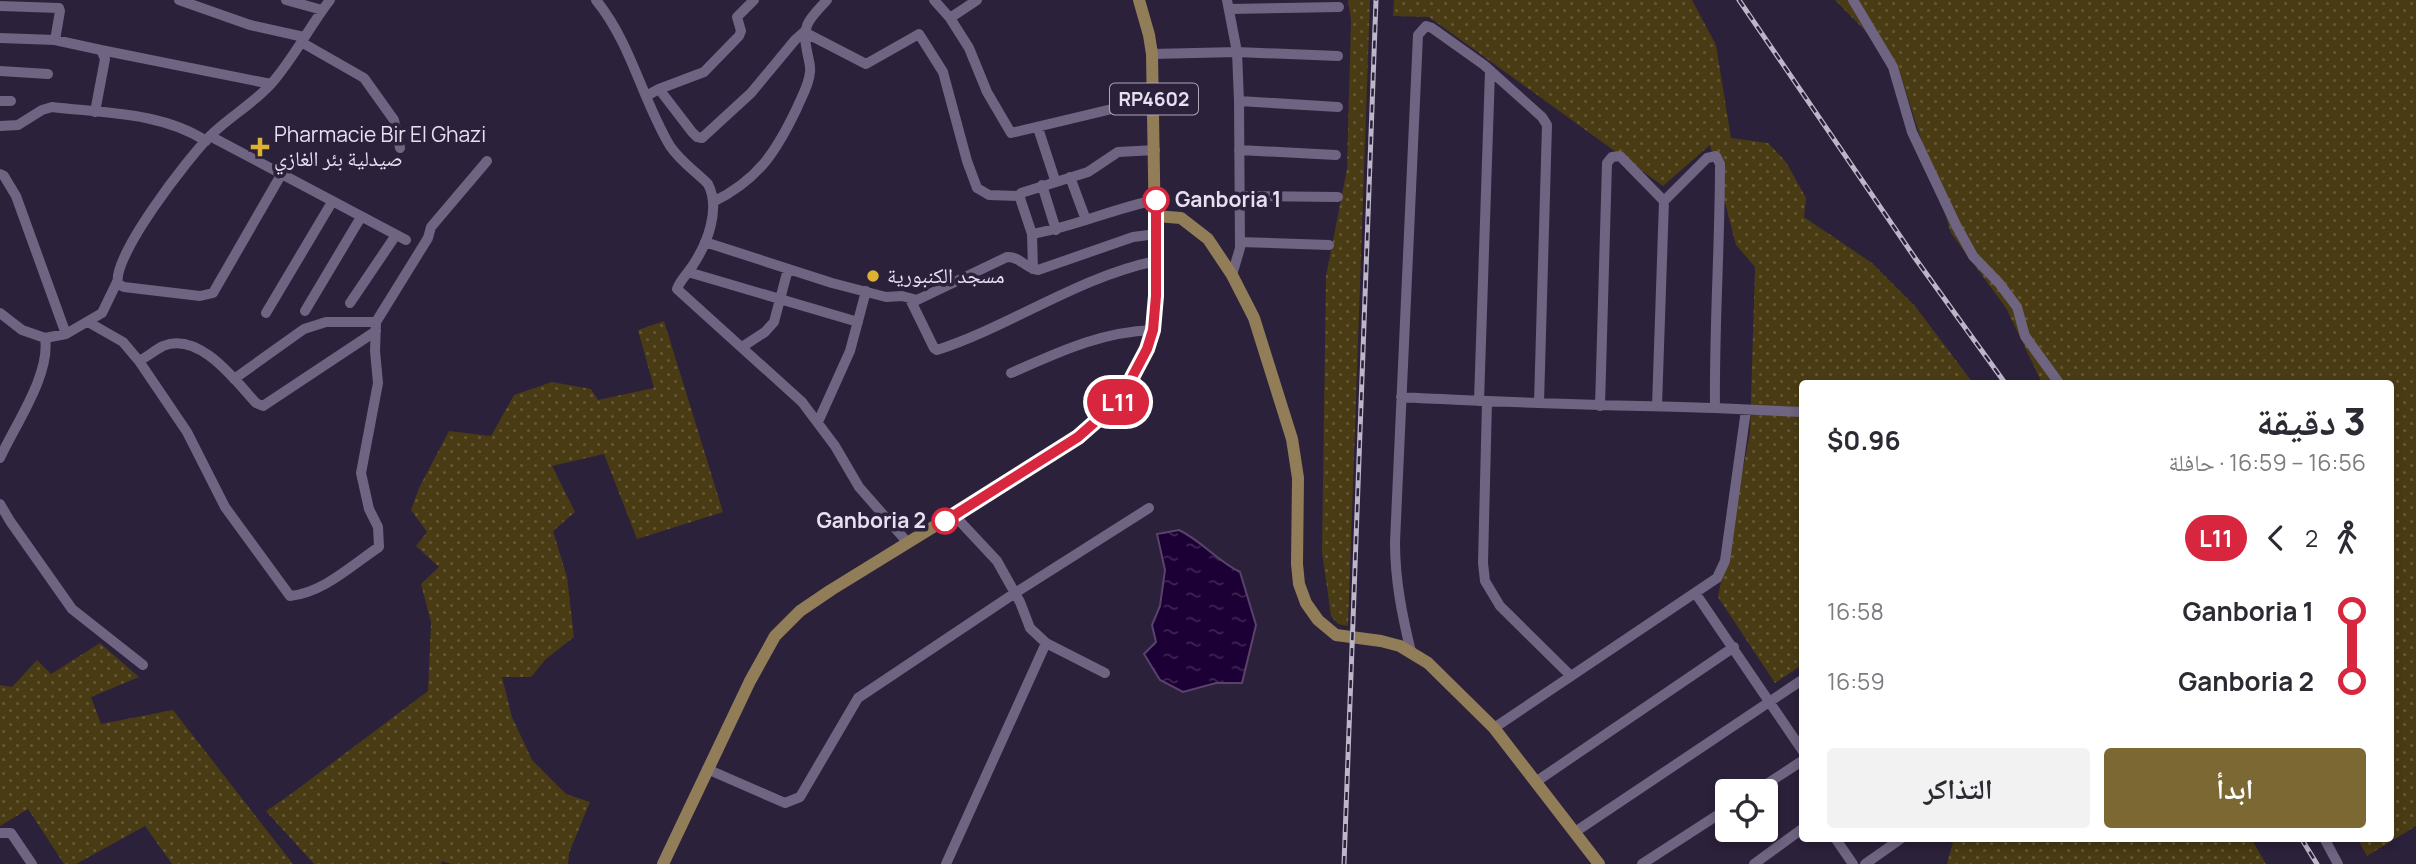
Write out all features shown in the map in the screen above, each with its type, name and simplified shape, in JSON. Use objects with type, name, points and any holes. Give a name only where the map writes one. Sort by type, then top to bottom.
[{"type":"main road","name":"RP4602","points":[[663,864],[750,681],[775,636],[787,623],[810,604],[1078,437],[1120,400],[1147,349],[1153,330],[1156,261],[1154,99],[1152,54],[1139,0]]},
{"type":"main road","points":[[1156,216],[1173,216],[1188,221],[1216,248],[1262,339],[1292,439],[1298,478],[1297,564],[1299,584],[1306,603],[1330,632],[1381,641],[1411,652],[1428,663],[1494,728],[1537,780],[1599,864]]},
{"type":"street","points":[[179,0],[302,40],[364,78],[394,120],[400,148]]},
{"type":"street","points":[[286,0],[322,10]]},
{"type":"street","points":[[0,313],[22,330],[45,338],[66,334],[105,309],[132,244],[172,181],[208,138],[271,85],[330,0]]},
{"type":"street","points":[[596,0],[621,37],[672,148],[708,184],[713,202],[712,220],[705,242],[678,285],[678,290],[802,402],[818,422],[859,487],[908,543]]},
{"type":"street","points":[[646,96],[709,69],[739,36],[741,32],[736,18],[754,0]]},
{"type":"street","points":[[659,89],[692,132],[702,138],[751,93],[804,32],[810,19],[827,0]]},
{"type":"street","points":[[934,0],[950,18],[969,48],[987,92],[1013,134],[1154,99]]},
{"type":"street","points":[[950,18],[977,0]]},
{"type":"street","points":[[1853,0],[1893,66],[1912,132],[1961,235],[1973,256],[2017,307],[2025,336],[2057,380]]},
{"type":"street","points":[[1232,275],[1238,261],[1240,242],[1239,101],[1237,52],[1228,5],[1295,4],[1339,7]]},
{"type":"street","points":[[0,6],[58,8],[60,11],[55,40]]},
{"type":"street","points":[[1411,652],[1400,609],[1395,572],[1418,35],[1426,26],[1490,71],[1542,117],[1547,125],[1539,403]]},
{"type":"street","points":[[713,202],[748,181],[780,143],[808,83],[810,67],[804,32]]},
{"type":"street","points":[[804,32],[866,64],[920,34],[943,72],[964,153],[977,188],[989,195],[1020,195],[1055,180],[1088,172],[1118,152],[1155,150]]},
{"type":"street","points":[[0,38],[55,40],[271,85]]},
{"type":"street","points":[[95,112],[105,59],[101,50]]},
{"type":"street","points":[[1152,54],[1237,52],[1338,56]]},
{"type":"street","points":[[0,71],[48,74]]},
{"type":"street","points":[[1490,71],[1483,402],[1485,581],[1500,606],[1571,676]]},
{"type":"street","points":[[0,101],[12,100]]},
{"type":"street","points":[[1239,101],[1338,107]]},
{"type":"street","points":[[0,126],[18,125],[47,107],[152,120],[182,127],[208,138],[401,238],[350,303]]},
{"type":"street","points":[[1038,128],[1055,180]]},
{"type":"street","points":[[1239,150],[1336,155]]},
{"type":"street","points":[[1600,406],[1605,168],[1609,159],[1620,156],[1664,201]]},
{"type":"street","points":[[1657,406],[1664,201],[1707,159],[1714,156],[1719,159],[1720,216],[1715,312],[1715,408]]},
{"type":"street","points":[[139,361],[164,346],[182,344],[199,349],[215,360],[257,403],[267,405],[376,326],[428,238],[431,227],[487,161]]},
{"type":"street","points":[[0,174],[16,196],[66,334]]},
{"type":"street","points":[[117,282],[121,287],[200,296],[212,293],[281,175]]},
{"type":"street","points":[[1070,177],[1086,220]]},
{"type":"street","points":[[1042,185],[1056,230]]},
{"type":"street","points":[[1020,195],[1032,234],[1033,270]]},
{"type":"street","points":[[1240,196],[1338,197]]},
{"type":"street","points":[[1032,234],[1056,230],[1128,206],[1156,200]]},
{"type":"street","points":[[266,313],[332,202]]},
{"type":"street","points":[[305,310],[360,217]]},
{"type":"street","points":[[705,242],[886,297],[920,299],[1010,256],[1033,270],[1133,237],[1156,234]]},
{"type":"street","points":[[1240,242],[1329,246]]},
{"type":"street","points":[[910,299],[937,350],[1107,275],[1156,261]]},
{"type":"street","points":[[742,346],[774,323],[788,269]]},
{"type":"street","points":[[688,272],[858,323]]},
{"type":"street","points":[[818,422],[841,374],[866,291]]},
{"type":"street","points":[[88,322],[123,342],[139,361],[187,432],[225,508],[290,596],[302,595],[320,587],[379,547],[378,527],[369,509],[361,472],[378,383],[376,326]]},
{"type":"street","points":[[234,379],[304,328],[326,322],[376,326]]},
{"type":"street","points":[[1011,373],[1102,336],[1153,330]]},
{"type":"street","points":[[0,458],[43,366],[46,355],[45,338]]},
{"type":"street","points":[[1401,397],[1799,412]]},
{"type":"street","points":[[1494,728],[1717,578],[1725,561],[1746,410]]},
{"type":"street","points":[[0,503],[72,609],[143,665]]},
{"type":"street","points":[[708,769],[785,803],[800,797],[858,698],[1149,508]]},
{"type":"street","points":[[954,515],[997,561],[1030,628],[1046,643],[1105,673]]},
{"type":"street","points":[[1696,594],[1799,745]]},
{"type":"street","points":[[946,864],[1046,643]]},
{"type":"street","points":[[1537,780],[1734,647]]},
{"type":"street","points":[[1575,832],[1799,682]]},
{"type":"street","points":[[1774,779],[1799,763]]},
{"type":"street","points":[[1642,864],[1715,817]]},
{"type":"street","points":[[1754,864],[1799,831]]},
{"type":"street","points":[[0,833],[11,833],[32,864]]},
{"type":"street","points":[[1838,842],[1853,864]]},
{"type":"street","points":[[1865,864],[1896,842]]},
{"type":"street","points":[[2326,842],[2338,864]]},
{"type":"shaded area","points":[[1348,0],[1370,0],[1348,626],[1338,624],[1331,616],[1322,552],[1326,276],[1347,169],[1351,20]]},
{"type":"shaded area","points":[[1394,0],[1692,0],[1716,45],[1731,138],[1768,143],[1786,162],[1806,198],[1804,217],[1872,263],[1915,306],[1971,380],[1799,380],[1799,667],[1775,683],[1718,597],[1750,433],[1755,267],[1736,245],[1710,145],[1663,186],[1429,17],[1393,16]]},
{"type":"shaded area","points":[[1835,0],[2416,0],[2416,826],[2394,839],[2394,380],[2041,380],[2006,308],[1951,233],[1900,73],[1890,56]]},
{"type":"shaded area","points":[[664,321],[723,512],[637,539],[604,454],[552,466],[575,512],[553,531],[567,577],[574,637],[546,659],[531,677],[502,677],[512,717],[532,760],[566,794],[590,802],[569,853],[568,864],[451,864],[442,861],[441,864],[314,864],[266,811],[428,691],[431,622],[421,584],[439,567],[416,546],[427,532],[411,510],[419,488],[449,431],[491,436],[514,395],[552,382],[591,389],[598,400],[654,388],[638,330]]},
{"type":"shaded area","points":[[100,643],[139,677],[91,697],[101,724],[173,710],[293,864],[172,864],[145,826],[76,864],[64,864],[28,809],[0,826],[0,685],[12,687],[37,660],[51,674]]},
{"type":"shaded area","points":[[1953,842],[2253,842],[2266,864],[1947,864]]},
{"type":"shaded area","points":[[2359,842],[2390,842],[2367,856]]},
{"type":"water","points":[[1179,530],[1240,572],[1256,625],[1242,683],[1216,683],[1183,692],[1160,680],[1144,654],[1156,642],[1152,625],[1160,606],[1165,570],[1157,534]]},
{"type":"railway","points":[[1344,864],[1376,0]]},
{"type":"railway","points":[[1739,0],[1915,258],[2003,380]]},
{"type":"railway","points":[[2303,842],[2317,864]]},
{"type":"bus line","name":"L11","points":[[945,521],[1078,437],[1120,400],[1147,349],[1153,330],[1156,296],[1156,200]]},
{"type":"place","name":"Pharmacie Bir El Ghazi صيدلية بئر الغازي","points":[[260,147]]},
{"type":"place","name":"Ganboria 1","points":[[1156,200]]},
{"type":"place","name":"مسجد الكنبورية","points":[[873,276]]},
{"type":"place","name":"Ganboria 2","points":[[945,521]]}]
